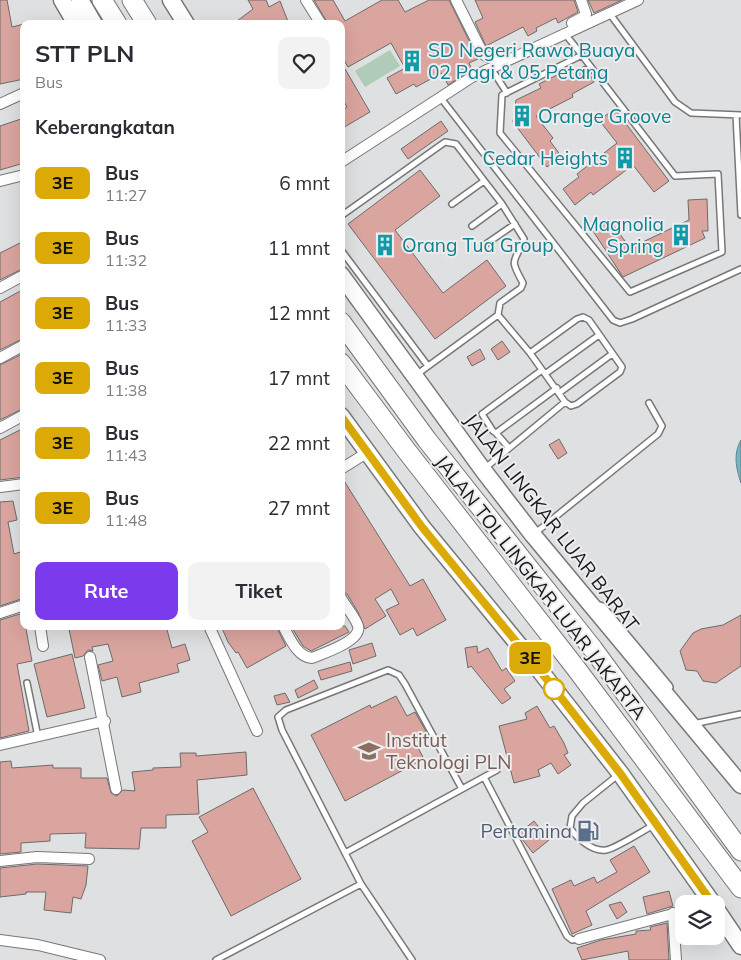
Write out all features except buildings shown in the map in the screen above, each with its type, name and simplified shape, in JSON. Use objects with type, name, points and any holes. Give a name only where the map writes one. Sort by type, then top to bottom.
[{"type":"highway","points":[[102,0],[114,20]]},
{"type":"highway","points":[[132,0],[144,20]]},
{"type":"highway","name":"JALAN TOL LINGKAR LUAR JAKARTA","points":[[345,327],[427,440],[593,649],[741,851]]},
{"type":"highway","name":"JALAN TOL LINGKAR LUAR JAKARTA","points":[[345,368],[581,675],[741,888]]},
{"type":"main road","points":[[62,0],[74,20]]},
{"type":"main road","points":[[80,0],[92,20]]},
{"type":"main road","points":[[162,0],[174,20]]},
{"type":"main road","points":[[171,0],[184,20]]},
{"type":"main road","name":"JALAN LINGKAR LUAR BARAT","points":[[345,280],[483,470],[534,535],[690,724],[739,779]]},
{"type":"main road","points":[[345,421],[422,527],[541,672],[620,773],[706,895]]},
{"type":"main road","points":[[725,923],[741,946]]},
{"type":"street","points":[[306,0],[318,20]]},
{"type":"street","points":[[456,0],[477,45],[488,58],[494,58],[529,43],[583,17],[586,14],[581,0]]},
{"type":"street","points":[[345,159],[440,96],[490,67],[638,0]]},
{"type":"street","points":[[0,104],[20,95]]},
{"type":"street","points":[[0,181],[20,176]]},
{"type":"street","points":[[0,288],[20,277]]},
{"type":"street","points":[[0,358],[20,347]]},
{"type":"street","points":[[0,428],[20,417]]},
{"type":"street","points":[[345,466],[368,452]]},
{"type":"street","points":[[0,487],[20,484]]},
{"type":"street","points":[[285,630],[298,651],[305,658],[312,658],[355,638],[358,624],[345,604]]},
{"type":"street","points":[[0,613],[20,606]]},
{"type":"street","points":[[41,630],[43,646]]},
{"type":"street","points":[[211,630],[257,731]]},
{"type":"street","points":[[90,657],[105,721],[116,789]]},
{"type":"street","points":[[0,745],[38,738],[105,721]]},
{"type":"street","points":[[0,861],[37,857],[89,859]]},
{"type":"street","points":[[578,940],[675,913]]},
{"type":"street","points":[[0,940],[38,945],[100,960]]},
{"type":"street","points":[[676,960],[677,945]]},
{"type":"lane","points":[[609,13],[675,102],[681,107],[691,113],[738,115],[741,215]]},
{"type":"lane","points":[[565,33],[582,55],[675,176],[718,174],[722,252],[630,292],[500,133],[502,95],[582,55]]},
{"type":"lane","points":[[490,67],[507,93]]},
{"type":"lane","points":[[440,96],[613,320],[620,323],[632,319],[741,269]]},
{"type":"lane","points":[[345,213],[445,142],[456,144],[502,204],[524,239],[513,260],[523,283],[521,288],[500,303],[498,315],[415,376]]},
{"type":"lane","points":[[452,204],[484,181]]},
{"type":"lane","points":[[472,226],[502,204]]},
{"type":"lane","points":[[483,246],[515,224]]},
{"type":"lane","points":[[345,255],[428,366]]},
{"type":"lane","points":[[498,315],[530,353],[565,402],[571,406],[577,404],[620,372],[622,367],[589,320],[583,317],[577,319],[530,353]]},
{"type":"lane","points":[[509,448],[493,431],[482,414],[599,334]]},
{"type":"lane","points":[[496,432],[612,354]]},
{"type":"lane","points":[[483,470],[565,402]]},
{"type":"lane","points":[[534,535],[658,434],[662,426],[649,403]]},
{"type":"lane","points":[[412,960],[361,884],[282,730],[278,717],[286,710],[388,670],[400,675],[462,789]]},
{"type":"lane","points":[[26,683],[38,738]]},
{"type":"lane","points":[[690,724],[741,714]]},
{"type":"lane","points":[[345,853],[497,770]]},
{"type":"lane","points":[[620,773],[583,803],[572,816],[570,828],[576,836],[595,848],[606,850],[657,824]]},
{"type":"lane","points":[[484,777],[567,936],[572,940],[578,940]]},
{"type":"lane","points":[[216,960],[361,884]]},
{"type":"green space","points":[[390,50],[400,66],[365,87],[355,71]]},
{"type":"water","points":[[741,440],[741,483],[736,461],[738,445]]},
{"type":"bus line","name":"3E","points":[[345,421],[422,527],[541,672],[620,773],[707,895]]},
{"type":"place","name":"SD Negeri Rawa Buaya 02 Pagi & 05 Petang","points":[[412,61]]},
{"type":"place","name":"Orange Groove","points":[[522,116]]},
{"type":"place","name":"Cedar Heights","points":[[625,158]]},
{"type":"place","name":"Magnolia Spring","points":[[681,235]]},
{"type":"place","name":"Orang Tua Group","points":[[385,245]]},
{"type":"place","name":"Institut Teknologi PLN","points":[[369,751]]},
{"type":"place","name":"Pertamina","points":[[588,831]]}]
